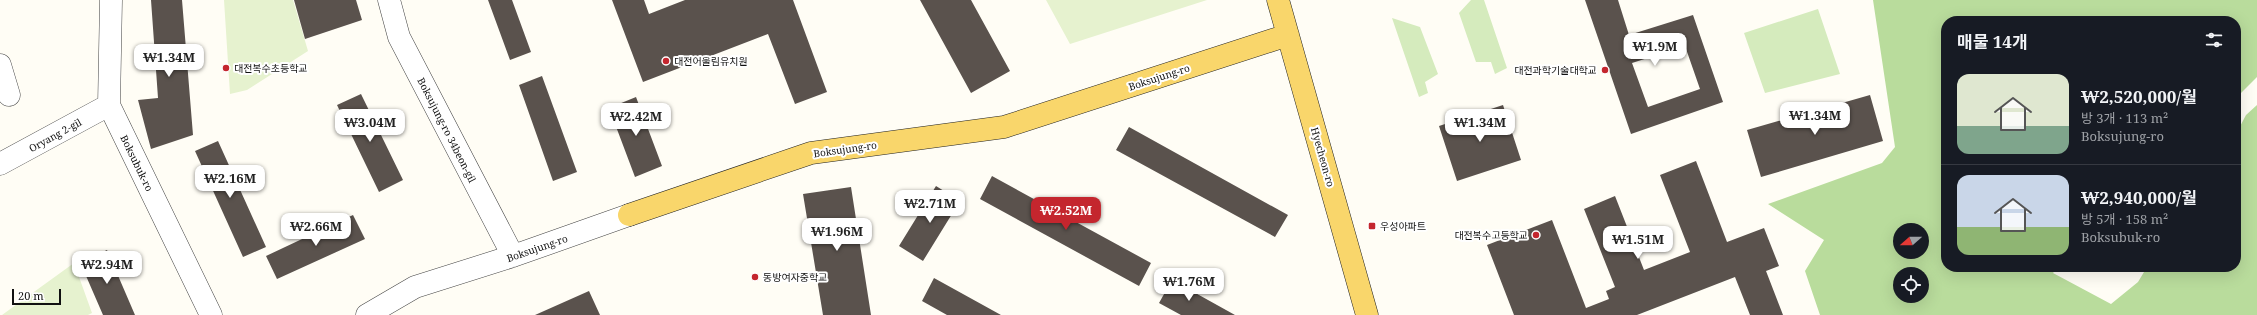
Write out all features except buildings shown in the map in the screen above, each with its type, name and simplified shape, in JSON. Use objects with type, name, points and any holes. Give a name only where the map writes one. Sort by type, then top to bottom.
[{"type":"main road","name":"Hyecheon-ro","points":[[1278,0],[1367,315]]},
{"type":"main road","name":"Boksujung-ro","points":[[629,215],[811,153],[1004,127],[1288,35]]},
{"type":"street","name":"Boksubuk-ro","points":[[111,0],[109,105],[211,315]]},
{"type":"street","name":"Boksujung-ro 34beon-gil","points":[[388,0],[399,37],[513,256]]},
{"type":"street","points":[[0,65],[9,94]]},
{"type":"street","name":"Oryang 2-gil","points":[[0,164],[109,105]]},
{"type":"street","name":"Boksujung-ro","points":[[367,315],[415,287],[513,256],[629,215]]},
{"type":"green space","points":[[224,0],[293,0],[308,51],[247,90],[230,94]]},
{"type":"green space","points":[[1046,0],[1207,0],[1070,44]]},
{"type":"green space","points":[[1471,0],[1484,0],[1507,68],[1495,74],[1491,62],[1476,62],[1459,13]]},
{"type":"green space","points":[[1873,0],[2257,0],[2257,77],[2241,93],[2241,16],[1941,16],[1941,272],[2054,272],[2053,273],[2111,304],[2138,282],[2144,272],[2241,272],[2241,124],[2246,115],[2257,105],[2257,315],[1820,315],[1805,271],[1824,240],[1768,204],[1882,163],[1895,147]]},
{"type":"green space","points":[[1818,9],[1840,74],[1765,93],[1744,33]]},
{"type":"green space","points":[[1392,18],[1420,27],[1438,74],[1425,82],[1428,93],[1419,97]]},
{"type":"green space","points":[[74,263],[92,313],[88,315],[2,315]]},
{"type":"place","name":"대전어울림유치원","points":[[666,61]]},
{"type":"place","name":"대전복수초등학교","points":[[226,68]]},
{"type":"place","name":"대전과학기술대학교","points":[[1605,70]]},
{"type":"place","name":"우성아파트","points":[[1372,226]]},
{"type":"place","name":"대전복수고등학교","points":[[1536,235]]},
{"type":"place","name":"동방여자중학교","points":[[755,277]]}]
